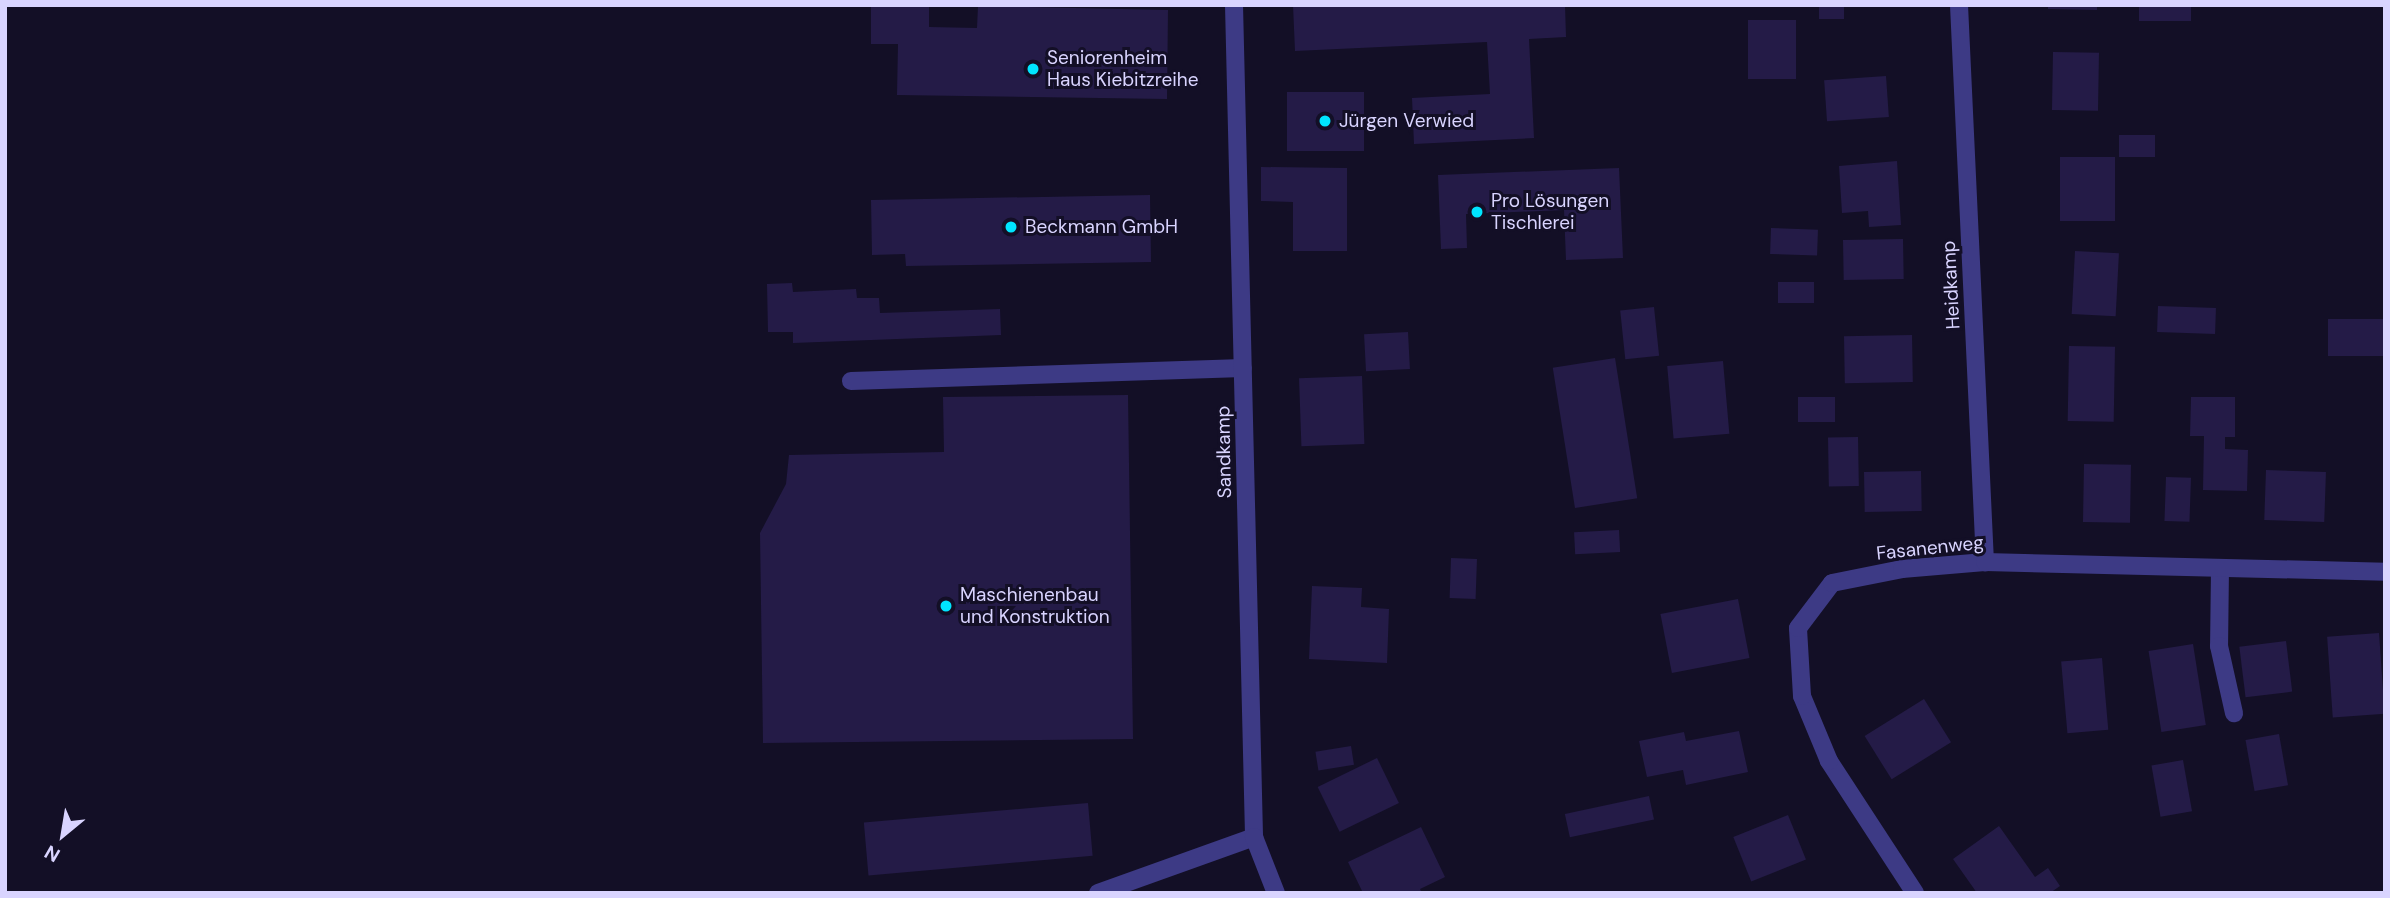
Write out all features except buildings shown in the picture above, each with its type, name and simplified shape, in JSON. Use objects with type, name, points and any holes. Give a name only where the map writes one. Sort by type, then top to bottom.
[{"type":"street","name":"Sandkamp","points":[[1234,5],[1254,837],[1276,893]]},
{"type":"street","name":"Heidkamp","points":[[1959,5],[1985,562]]},
{"type":"street","points":[[851,382],[1243,368]]},
{"type":"street","name":"Fasanenweg","points":[[1915,893],[1829,761],[1802,696],[1798,628],[1832,583],[1902,569],[1985,562],[2385,572]]},
{"type":"street","points":[[2220,568],[2219,646],[2234,713]]},
{"type":"street","points":[[1098,893],[1254,837]]},
{"type":"place","name":"Seniorenheim Haus Kiebitzreihe","points":[[1033,69]]},
{"type":"place","name":"Jürgen Verwied","points":[[1325,121]]},
{"type":"place","name":"Pro Lösungen Tischlerei","points":[[1477,212]]},
{"type":"place","name":"Beckmann GmbH","points":[[1011,227]]},
{"type":"place","name":"Maschienenbau und Konstruktion","points":[[946,606]]}]
